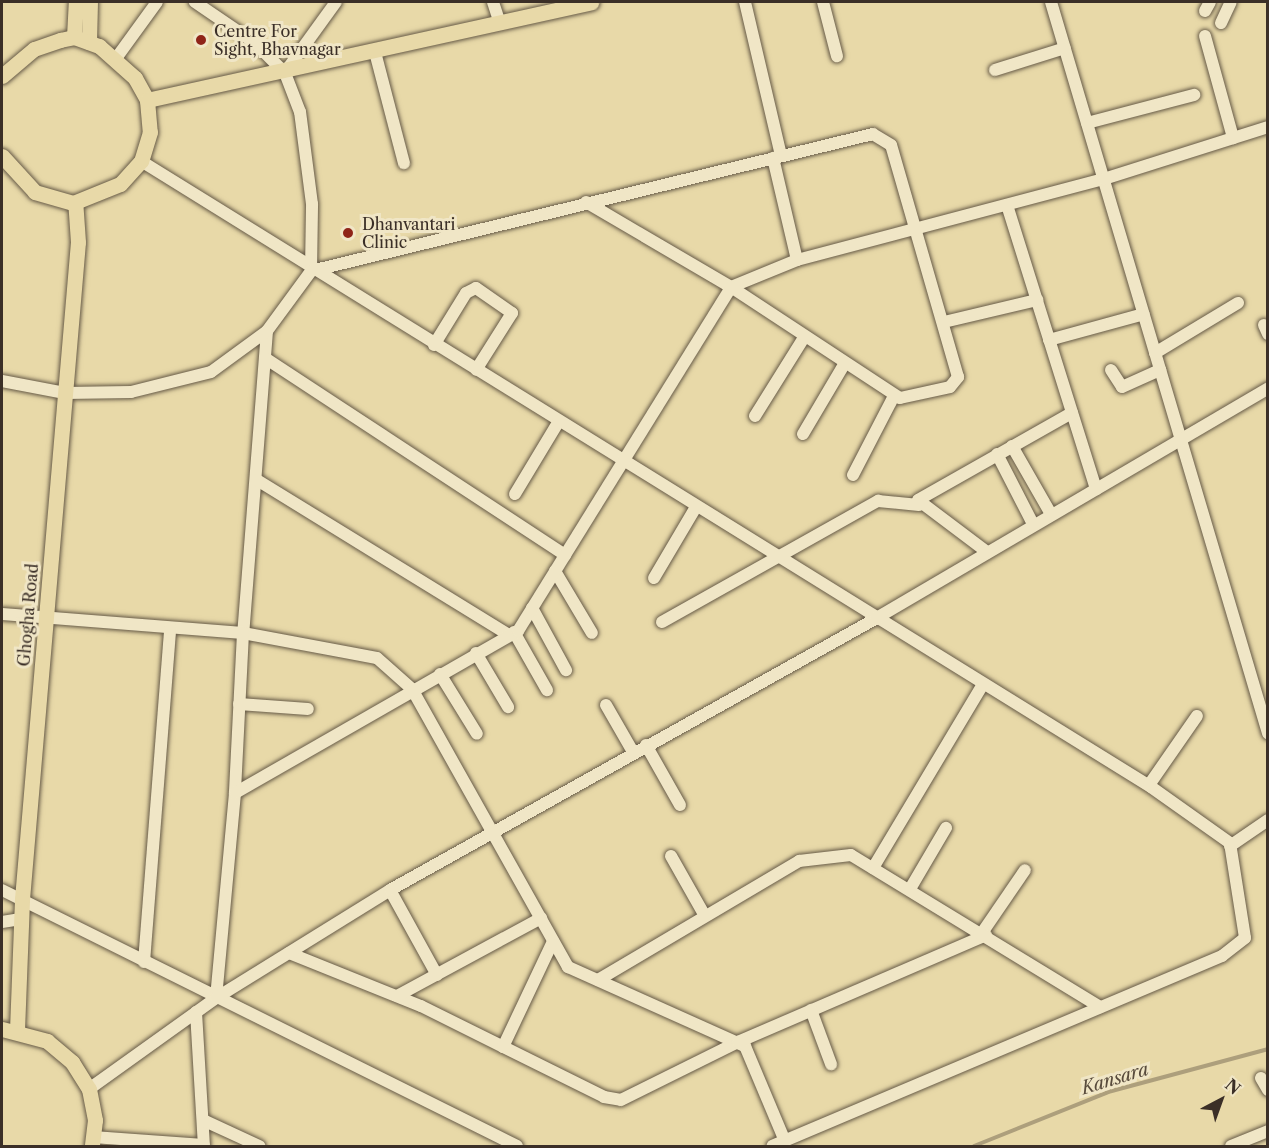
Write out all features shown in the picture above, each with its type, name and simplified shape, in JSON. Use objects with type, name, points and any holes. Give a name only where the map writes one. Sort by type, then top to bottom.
[{"type":"main road","points":[[74,37],[76,2]]},
{"type":"main road","points":[[89,42],[90,2]]},
{"type":"main road","points":[[147,100],[285,73],[499,21],[591,2]]},
{"type":"main road","points":[[2,76],[34,49],[74,37],[89,42],[117,57],[147,100],[150,132],[141,161],[120,184],[75,203],[35,192],[2,156]]},
{"type":"main road","name":"Ghogha Road","points":[[9,1030],[21,919],[78,242],[75,203]]},
{"type":"main road","points":[[9,1030],[55,1048],[72,1062],[89,1089],[93,1142]]},
{"type":"street","points":[[117,57],[157,2]]},
{"type":"street","points":[[2,381],[65,393],[132,392],[211,372],[267,331],[311,271],[312,204],[300,112],[285,73],[255,43],[195,2]]},
{"type":"street","points":[[285,73],[336,2]]},
{"type":"street","points":[[493,2],[499,21]]},
{"type":"street","points":[[745,2],[797,260]]},
{"type":"street","points":[[823,2],[837,56]]},
{"type":"street","points":[[1051,2],[1268,733]]},
{"type":"street","points":[[1221,23],[1231,2]]},
{"type":"street","points":[[1205,36],[1233,138]]},
{"type":"street","points":[[995,70],[1065,48]]},
{"type":"street","points":[[375,52],[404,163]]},
{"type":"street","points":[[1087,123],[1194,95]]},
{"type":"street","points":[[235,793],[412,688],[512,634],[555,572],[731,287],[797,260],[1104,179],[1268,127]]},
{"type":"street","points":[[311,271],[585,202],[777,157],[882,136],[891,145],[958,369],[954,383],[905,399],[894,396],[731,287],[585,202]]},
{"type":"street","points":[[141,161],[311,271],[560,421],[874,619],[1149,785],[1230,846],[1245,938],[1222,956],[771,1146]]},
{"type":"street","points":[[1007,205],[1096,489]]},
{"type":"street","points":[[434,345],[466,293],[476,288],[512,313],[476,370]]},
{"type":"street","points":[[944,322],[1037,300]]},
{"type":"street","points":[[1155,353],[1238,303]]},
{"type":"street","points":[[1049,340],[1144,314]]},
{"type":"street","points":[[216,998],[235,793],[243,633],[257,480],[267,331]]},
{"type":"street","points":[[755,416],[805,336]]},
{"type":"street","points":[[265,358],[565,555]]},
{"type":"street","points":[[803,434],[844,363]]},
{"type":"street","points":[[1111,370],[1122,387],[1160,370]]},
{"type":"street","points":[[89,1089],[216,998],[390,890],[874,619],[1268,388]]},
{"type":"street","points":[[853,475],[894,396]]},
{"type":"street","points":[[919,504],[921,495],[1072,413]]},
{"type":"street","points":[[515,494],[560,421]]},
{"type":"street","points":[[1012,446],[1051,514]]},
{"type":"street","points":[[997,454],[1033,524]]},
{"type":"street","points":[[257,480],[512,634],[547,690]]},
{"type":"street","points":[[662,622],[779,559],[878,501],[919,504],[987,552]]},
{"type":"street","points":[[654,578],[696,507]]},
{"type":"street","points":[[555,572],[592,633]]},
{"type":"street","points":[[532,608],[566,670]]},
{"type":"street","points":[[2,614],[243,633],[377,658],[412,688],[568,967],[745,1046],[784,1141]]},
{"type":"street","points":[[144,962],[170,628]]},
{"type":"street","points":[[476,653],[508,707]]},
{"type":"street","points":[[440,674],[477,734]]},
{"type":"street","points":[[873,868],[983,684]]},
{"type":"street","points":[[239,704],[308,709]]},
{"type":"street","points":[[606,705],[633,752]]},
{"type":"street","points":[[1149,785],[1197,716]]},
{"type":"street","points":[[646,745],[680,805]]},
{"type":"street","points":[[1230,846],[1268,820]]},
{"type":"street","points":[[910,889],[946,828]]},
{"type":"street","points":[[598,980],[799,861],[851,855],[984,934],[1100,1007]]},
{"type":"street","points":[[671,856],[705,916]]},
{"type":"street","points":[[289,953],[397,996],[621,1100],[738,1042],[984,934],[1025,870]]},
{"type":"street","points":[[2,890],[518,1146]]},
{"type":"street","points":[[390,890],[437,975]]},
{"type":"street","points":[[397,996],[541,918]]},
{"type":"street","points":[[2,922],[21,919]]},
{"type":"street","points":[[503,1047],[553,941]]},
{"type":"street","points":[[811,1010],[831,1064]]},
{"type":"street","points":[[93,1142],[204,1146],[205,1120],[196,1012]]},
{"type":"street","points":[[1261,1078],[1268,1090]]},
{"type":"street","points":[[205,1120],[259,1146]]},
{"type":"street","points":[[1231,1146],[1268,1131]]},
{"type":"waterway","name":"Kansara","points":[[974,1146],[1108,1092],[1268,1049]]},
{"type":"place","name":"Centre For Sight, Bhavnagar","points":[[201,40]]},
{"type":"place","name":"Dhanvantari Clinic","points":[[348,233]]}]
